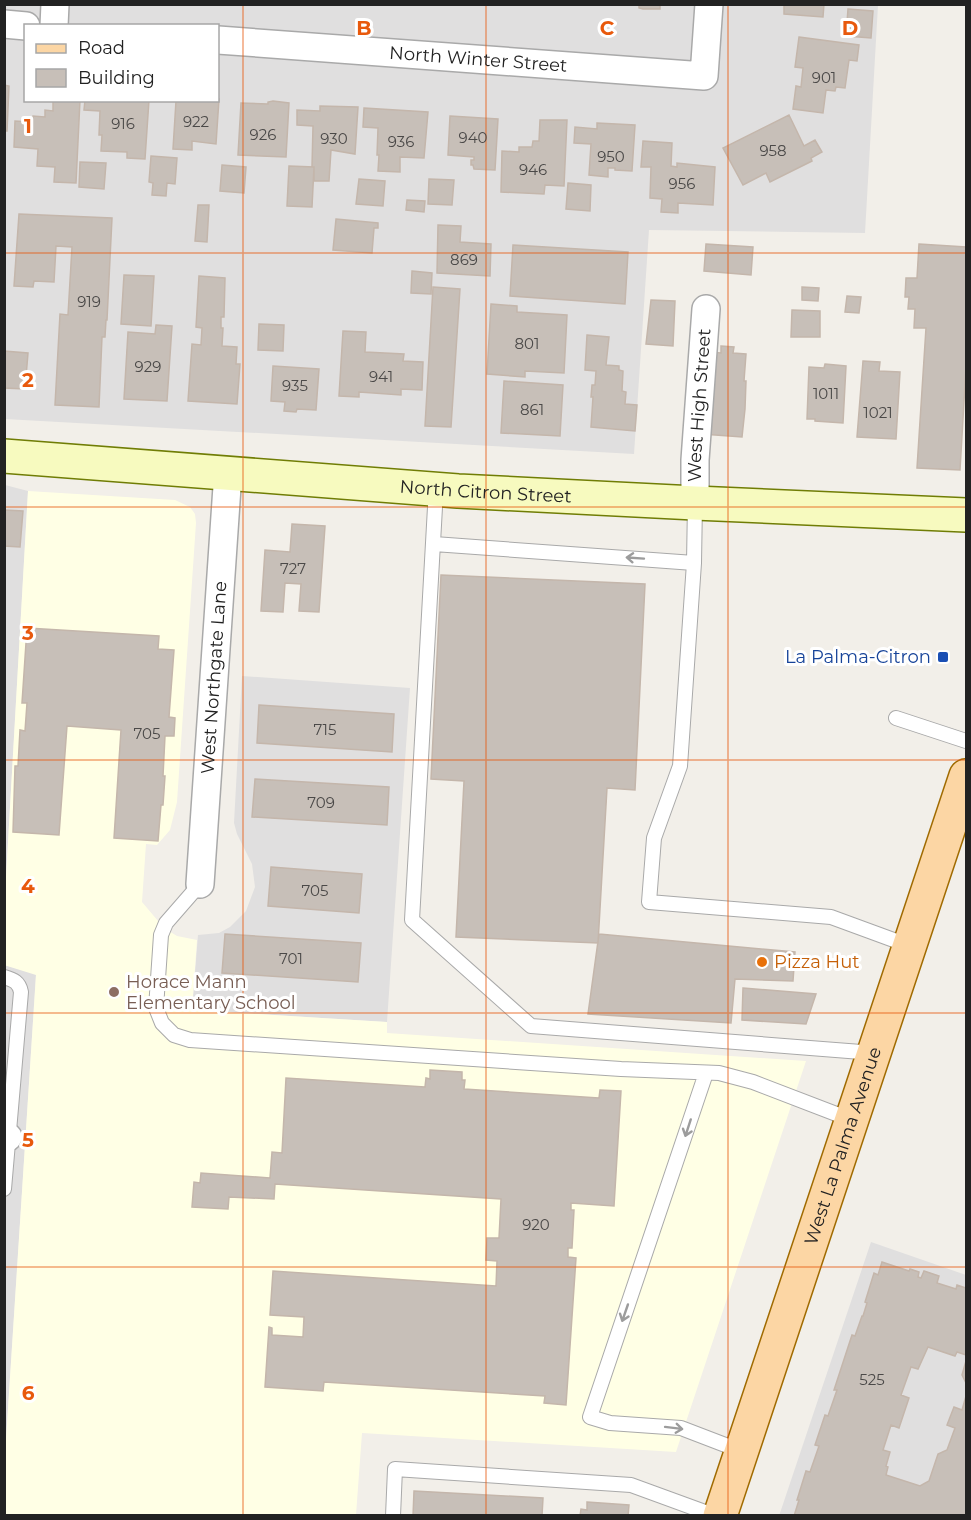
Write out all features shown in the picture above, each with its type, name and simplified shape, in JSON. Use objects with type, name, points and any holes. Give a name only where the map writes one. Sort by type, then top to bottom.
[{"type":"main road","name":"West La Palma Avenue","points":[[718,1515],[910,946],[963,797]]},
{"type":"street","points":[[54,24],[55,4]]},
{"type":"street","name":"North Winter Street","points":[[219,40],[705,75],[709,4]]},
{"type":"street","points":[[4,24],[24,26]]},
{"type":"street","name":"West High Street","points":[[695,503],[695,460],[706,309]]},
{"type":"street","name":"North Citron Street","points":[[4,456],[436,489],[966,515]]},
{"type":"street","name":"West Northgate Lane","points":[[200,884],[228,472]]},
{"type":"lane","points":[[436,489],[412,920],[531,1026],[874,1053]]},
{"type":"lane","points":[[695,503],[694,563],[680,766],[654,838],[649,902],[831,917],[910,946]]},
{"type":"lane","points":[[434,544],[694,563]]},
{"type":"lane","points":[[896,718],[966,741]]},
{"type":"lane","points":[[200,884],[166,923],[161,935],[156,1008],[162,1023],[174,1035],[202,1041],[609,1068],[719,1073],[753,1082],[852,1120]]},
{"type":"lane","points":[[4,977],[20,985],[21,992],[6,1137],[4,1189]]},
{"type":"lane","points":[[706,1073],[590,1417],[610,1423],[681,1428],[741,1451]]},
{"type":"lane","points":[[393,1515],[395,1469],[631,1485],[718,1515]]},
{"type":"shaded area","points":[[4,5],[878,5],[865,233],[649,230],[634,454],[5,419]]},
{"type":"shaded area","points":[[5,485],[28,491],[5,895]]},
{"type":"shaded area","name":"Horace Mann Elementary School","points":[[28,491],[175,500],[190,507],[195,514],[177,802],[170,830],[157,845],[146,844],[142,902],[164,928],[177,936],[197,940],[192,1010],[387,1022],[387,1033],[806,1061],[676,1452],[362,1433],[356,1515],[5,1516],[5,1455],[36,975],[4,965],[5,895]]},
{"type":"shaded area","points":[[242,676],[410,688],[387,1022],[192,1010],[198,935],[219,933],[230,927],[246,911],[255,887],[252,864],[234,823]]},
{"type":"shaded area","points":[[5,965],[36,974],[5,1455]]},
{"type":"shaded area","points":[[871,1242],[966,1275],[966,1515],[779,1516]]},
{"type":"building","points":[[629,4],[660,4],[660,9],[643,9],[639,8],[639,5]]},
{"type":"building","points":[[784,4],[824,4],[823,17],[784,14]]},
{"type":"building","points":[[848,9],[873,11],[871,38],[846,36]]},
{"type":"building","points":[[799,37],[859,45],[857,61],[849,60],[845,88],[836,87],[835,91],[826,90],[823,113],[793,109],[796,86],[801,87],[803,68],[795,67]]},
{"type":"building","points":[[4,85],[9,86],[7,131],[4,131]]},
{"type":"building","points":[[273,101],[289,103],[286,157],[238,155],[241,103],[268,104]]},
{"type":"building","points":[[53,102],[80,102],[76,183],[54,182],[55,167],[37,166],[38,149],[14,147],[15,121],[32,122],[33,116],[45,117],[45,110],[53,111]]},
{"type":"building","points":[[85,102],[149,102],[145,159],[127,158],[127,152],[101,151],[100,111],[84,110]]},
{"type":"building","points":[[176,102],[219,102],[216,144],[192,141],[192,150],[173,149]]},
{"type":"building","points":[[320,106],[358,107],[355,154],[331,150],[329,181],[314,181],[313,126],[297,125],[297,110],[320,111]]},
{"type":"building","points":[[364,108],[428,112],[424,158],[400,157],[400,172],[378,171],[378,128],[363,127]]},
{"type":"building","points":[[789,115],[804,146],[815,140],[822,152],[811,158],[812,161],[770,182],[766,173],[743,185],[723,148]]},
{"type":"building","points":[[450,116],[498,119],[495,170],[474,169],[471,160],[474,160],[474,157],[448,155]]},
{"type":"building","points":[[540,120],[567,120],[564,186],[545,185],[544,194],[501,192],[502,151],[519,152],[519,147],[532,147],[533,141],[539,141]]},
{"type":"building","points":[[597,123],[635,125],[632,171],[608,168],[608,177],[589,175],[591,144],[574,143],[575,127],[597,129]]},
{"type":"building","points":[[643,141],[672,143],[671,166],[677,167],[677,163],[715,167],[713,205],[678,203],[678,213],[661,212],[662,199],[650,198],[651,167],[641,167]]},
{"type":"building","points":[[151,156],[177,158],[175,184],[167,183],[166,196],[152,195],[153,183],[149,182]]},
{"type":"building","points":[[80,162],[106,163],[104,189],[79,187]]},
{"type":"building","points":[[222,165],[246,167],[244,193],[220,191]]},
{"type":"building","points":[[289,166],[314,167],[312,207],[287,206]]},
{"type":"building","points":[[359,179],[385,181],[383,206],[356,204]]},
{"type":"building","points":[[429,179],[454,180],[452,205],[428,204]]},
{"type":"building","points":[[568,183],[591,185],[590,211],[566,209]]},
{"type":"building","points":[[407,200],[425,201],[424,212],[406,210]]},
{"type":"building","points":[[198,205],[209,205],[207,242],[195,241]]},
{"type":"building","points":[[19,214],[112,218],[107,320],[105,337],[102,337],[99,407],[55,405],[60,314],[68,315],[72,247],[56,246],[54,282],[34,281],[33,287],[14,286]]},
{"type":"building","points":[[336,219],[378,223],[378,228],[374,228],[372,253],[333,250]]},
{"type":"building","points":[[438,225],[461,226],[460,242],[491,244],[490,276],[437,273]]},
{"type":"building","points":[[706,244],[753,247],[751,275],[704,271]]},
{"type":"building","points":[[919,244],[966,247],[966,367],[960,470],[917,468],[926,328],[914,328],[915,309],[908,309],[909,297],[905,297],[906,278],[917,278]]},
{"type":"building","points":[[513,245],[628,252],[625,304],[510,296]]},
{"type":"building","points":[[412,271],[432,273],[431,294],[411,293]]},
{"type":"building","points":[[124,275],[154,276],[151,326],[121,324]]},
{"type":"building","points":[[199,276],[225,278],[224,317],[221,317],[222,346],[237,347],[236,364],[240,364],[237,404],[188,401],[192,344],[201,345],[202,328],[196,327]]},
{"type":"building","points":[[433,287],[460,289],[451,427],[425,426]]},
{"type":"building","points":[[802,287],[819,288],[818,301],[802,300]]},
{"type":"building","points":[[847,296],[861,297],[859,313],[845,312]]},
{"type":"building","points":[[651,300],[675,301],[673,346],[646,344]]},
{"type":"building","points":[[491,304],[517,306],[517,312],[567,315],[564,373],[525,371],[525,377],[487,374]]},
{"type":"building","points":[[792,310],[820,311],[820,337],[791,337]]},
{"type":"building","points":[[259,324],[284,325],[283,351],[258,350]]},
{"type":"building","points":[[156,325],[172,326],[167,401],[124,399],[128,332],[155,334]]},
{"type":"building","points":[[343,331],[366,332],[365,352],[404,354],[403,361],[423,362],[422,390],[401,389],[401,395],[359,392],[359,397],[339,396]]},
{"type":"building","points":[[587,335],[609,337],[606,365],[619,366],[619,370],[623,371],[622,391],[626,392],[625,404],[637,405],[635,431],[591,427],[592,385],[595,385],[596,371],[585,370]]},
{"type":"building","points":[[721,346],[734,347],[733,353],[746,354],[742,437],[702,434],[710,352],[721,353]]},
{"type":"building","points":[[4,351],[28,353],[25,389],[4,388]]},
{"type":"building","points":[[863,361],[880,362],[879,371],[900,372],[896,439],[857,437]]},
{"type":"building","points":[[825,364],[846,366],[843,423],[807,419],[809,367],[824,368]]},
{"type":"building","points":[[273,366],[319,369],[316,410],[284,411],[285,402],[271,401]]},
{"type":"building","points":[[504,381],[563,385],[560,436],[501,433]]},
{"type":"building","points":[[4,510],[23,511],[20,547],[4,546]]},
{"type":"building","points":[[292,524],[325,526],[319,612],[299,611],[301,584],[285,583],[283,612],[261,611],[265,550],[290,552]]},
{"type":"building","points":[[441,575],[645,584],[635,790],[607,788],[598,943],[456,937],[464,781],[431,779]]},
{"type":"building","points":[[27,628],[159,636],[158,649],[174,650],[169,717],[175,718],[174,736],[165,736],[163,776],[165,776],[158,841],[114,838],[121,730],[67,726],[59,835],[13,832],[15,766],[18,766],[20,730],[25,731],[27,703],[22,703]]},
{"type":"building","points":[[259,705],[394,714],[392,752],[257,743]]},
{"type":"building","points":[[255,779],[389,787],[387,825],[252,817]]},
{"type":"building","points":[[271,867],[362,874],[359,913],[268,906]]},
{"type":"building","points":[[225,934],[361,943],[358,982],[222,973]]},
{"type":"building","points":[[599,934],[795,952],[793,981],[735,979],[731,1023],[588,1014]]},
{"type":"building","points":[[743,988],[816,994],[806,1024],[742,1020]]},
{"type":"building","points":[[430,1070],[462,1072],[462,1080],[465,1080],[464,1089],[599,1098],[600,1090],[621,1091],[614,1206],[571,1203],[571,1210],[574,1210],[572,1248],[568,1248],[568,1257],[576,1258],[566,1405],[544,1403],[545,1396],[324,1382],[323,1391],[265,1387],[269,1327],[272,1328],[272,1335],[303,1337],[304,1317],[270,1315],[273,1271],[496,1286],[497,1261],[486,1260],[487,1238],[499,1238],[501,1199],[275,1184],[274,1199],[229,1197],[228,1209],[192,1207],[194,1182],[200,1183],[201,1173],[270,1178],[272,1152],[282,1153],[286,1078],[425,1087],[426,1078],[430,1079]]},
{"type":"building","points":[[882,1262],[919,1272],[918,1277],[921,1278],[924,1271],[939,1276],[937,1283],[956,1289],[957,1285],[966,1288],[966,1355],[957,1352],[955,1356],[928,1347],[918,1369],[911,1367],[901,1395],[909,1398],[899,1428],[891,1425],[883,1450],[890,1452],[886,1475],[920,1486],[929,1481],[938,1454],[947,1450],[955,1428],[947,1425],[954,1407],[962,1410],[966,1396],[966,1516],[794,1516],[806,1471],[810,1472],[819,1446],[815,1445],[825,1415],[828,1416],[837,1390],[834,1390],[852,1335],[855,1336],[863,1316],[874,1273],[878,1275]]},
{"type":"building","points":[[966,1361],[966,1383],[962,1375]]},
{"type":"building","points":[[414,1491],[543,1498],[542,1516],[413,1516]]},
{"type":"building","points":[[587,1502],[629,1505],[628,1516],[580,1516],[581,1509],[587,1510]]},
{"type":"place","name":"La Palma-Citron","points":[[943,657]]},
{"type":"place","name":"Pizza Hut","points":[[762,962]]},
{"type":"place","name":"Horace Mann Elementary School","points":[[114,992]]}]
